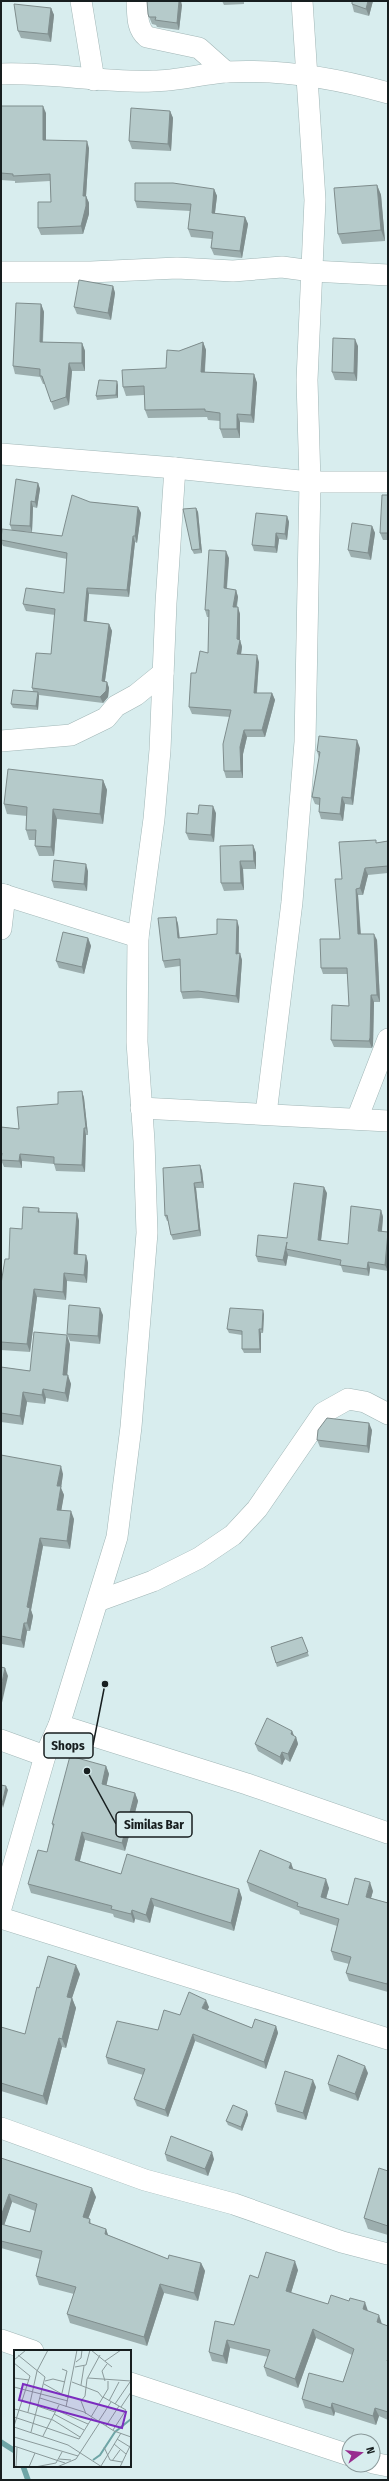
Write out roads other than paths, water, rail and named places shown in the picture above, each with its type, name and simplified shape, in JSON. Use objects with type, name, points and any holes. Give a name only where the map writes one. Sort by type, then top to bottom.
[{"type":"street","points":[[81,1],[94,80]]},
{"type":"street","points":[[137,1],[138,26],[142,33],[147,37],[199,48],[226,72]]},
{"type":"street","points":[[266,1114],[292,902],[305,742],[310,482],[307,380],[314,200],[302,1]]},
{"type":"street","points":[[1,74],[27,73],[94,80],[154,81],[226,72],[307,76],[362,86],[388,93]]},
{"type":"street","points":[[1,272],[91,272],[177,268],[233,271],[282,267],[312,272],[388,275]]},
{"type":"street","points":[[1,454],[175,468],[310,482],[388,482]]},
{"type":"street","points":[[1,1908],[45,1756],[60,1726],[117,1537],[131,1427],[147,1233],[137,1042],[138,937],[154,820],[160,750],[175,468]]},
{"type":"street","points":[[1,740],[71,735],[106,718],[116,706],[136,695],[163,673]]},
{"type":"street","points":[[1,930],[3,895],[138,937]]},
{"type":"street","points":[[357,1119],[388,1039]]},
{"type":"street","points":[[141,1108],[388,1121]]},
{"type":"street","points":[[98,1601],[153,1581],[199,1558],[234,1535],[257,1509],[322,1413],[348,1400],[365,1402],[388,1414]]},
{"type":"street","points":[[60,1726],[247,1784],[388,1833]]},
{"type":"street","points":[[1,1740],[45,1756]]},
{"type":"street","points":[[1,1918],[388,2039]]},
{"type":"street","points":[[1,2128],[145,2180],[234,2204],[342,2242],[388,2254]]},
{"type":"street","points":[[1,2340],[30,2350]]},
{"type":"street","points":[[131,2383],[341,2452]]},
{"type":"waterway","points":[[1,2442],[14,2450]]},
{"type":"waterway","points":[[23,2467],[28,2480]]},
{"type":"place","name":"Shops","points":[[105,1684]]},
{"type":"place","name":"Similas Bar","points":[[87,1771]]}]
